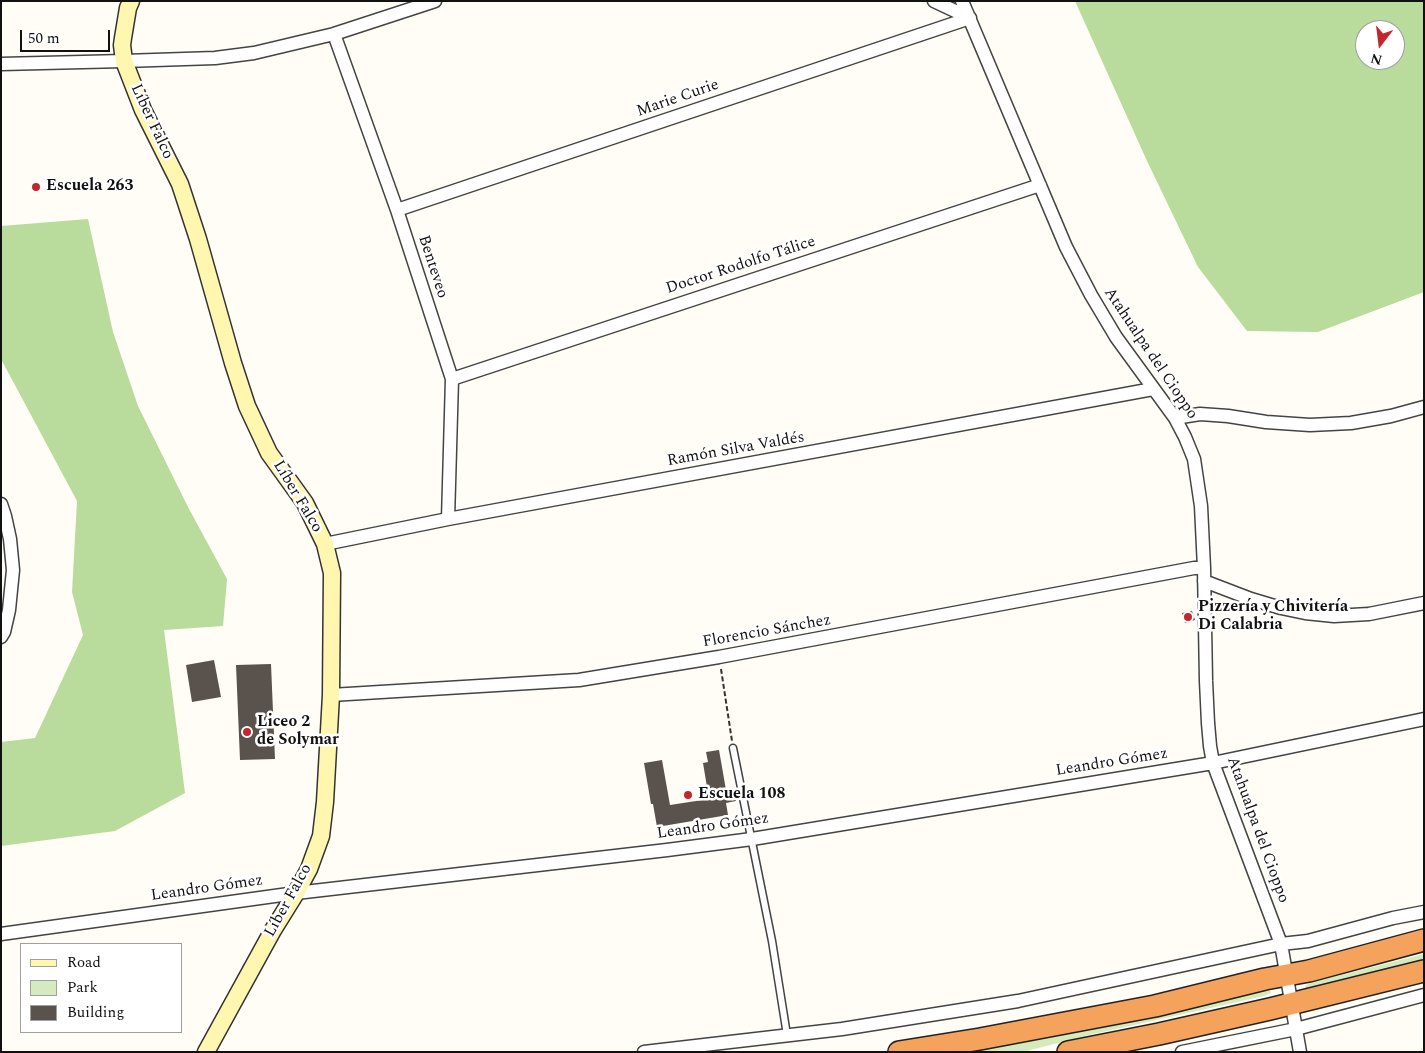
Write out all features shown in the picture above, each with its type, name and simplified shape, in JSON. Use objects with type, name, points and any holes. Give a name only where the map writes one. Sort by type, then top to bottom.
[{"type":"highway","points":[[899,1052],[1055,1026],[1155,1006],[1256,981],[1309,971],[1424,940]]},
{"type":"highway","points":[[1068,1052],[1159,1034],[1424,971]]},
{"type":"street","name":"Líber Falco","points":[[131,1],[128,8],[122,44],[124,61],[143,110],[180,184],[247,406],[270,453],[304,503],[325,544],[332,573],[331,695],[325,802],[321,836],[309,869],[206,1052]]},
{"type":"street","points":[[1,64],[215,58],[254,53],[334,34],[435,1]]},
{"type":"street","points":[[934,1],[970,18]]},
{"type":"street","name":"Atahualpa del Cioppo","points":[[962,1],[1066,247],[1116,337],[1175,418],[1194,459],[1201,506],[1208,723],[1213,763],[1281,944],[1288,975],[1300,1052]]},
{"type":"street","name":"Marie Curie","points":[[397,210],[970,18]]},
{"type":"street","name":"Benteveo","points":[[334,34],[397,210],[452,378],[448,519]]},
{"type":"street","name":"Doctor Rodolfo Tálice","points":[[452,378],[1040,185]]},
{"type":"street","name":"Ramón Silva Valdés","points":[[325,544],[448,519],[1153,389]]},
{"type":"street","points":[[1175,418],[1200,414],[1310,425],[1351,423],[1391,416],[1424,407]]},
{"type":"street","points":[[1,504],[6,516],[13,554],[12,586],[5,608],[4,632],[1,637]]},
{"type":"street","name":"Florencio Sánchez","points":[[331,695],[579,680],[719,657],[1194,568],[1204,568]]},
{"type":"street","points":[[1204,581],[1281,608],[1334,616],[1369,614],[1424,603]]},
{"type":"street","name":"Leandro Gómez","points":[[1,934],[296,893],[667,850],[752,838],[1213,763],[1424,720]]},
{"type":"street","points":[[644,1052],[842,1029],[1018,1001],[1281,944],[1308,941],[1393,918],[1424,912]]},
{"type":"street","points":[[1182,1052],[1296,1029],[1424,995]]},
{"type":"lane","points":[[733,748],[772,941],[787,1035]]},
{"type":"path","points":[[719,657],[733,748]]},
{"type":"green space","points":[[1075,1],[1424,1],[1424,292],[1318,332],[1247,331],[1198,267],[1147,161]]},
{"type":"green space","points":[[88,219],[113,332],[138,406],[188,507],[227,579],[223,626],[164,630],[185,793],[115,831],[1,846],[1,742],[35,738],[83,635],[72,592],[77,501],[1,359],[1,226]]},
{"type":"green space","points":[[1424,954],[1424,963],[1317,990],[1305,988],[1306,985],[1313,982]]},
{"type":"green space","points":[[1262,988],[1270,990],[1271,993],[1023,1052],[942,1052]]},
{"type":"building","name":"Pizzería y Chivitería Di Calabria","points":[[1192,611],[1195,620],[1185,623],[1182,613]]},
{"type":"building","points":[[214,660],[221,697],[192,702],[186,665]]},
{"type":"building","points":[[271,664],[275,759],[240,760],[236,665]]},
{"type":"building","points":[[719,750],[726,790],[734,789],[736,801],[726,803],[728,815],[657,827],[644,763],[662,760],[670,805],[709,799],[703,763],[708,762],[706,752]]},
{"type":"place","name":"Escuela 263","points":[[36,187]]},
{"type":"place","name":"Pizzería y Chivitería Di Calabria","points":[[1188,617]]},
{"type":"place","name":"Liceo 2 de Solymar","points":[[247,732]]},
{"type":"place","name":"Escuela 108","points":[[688,795]]}]
